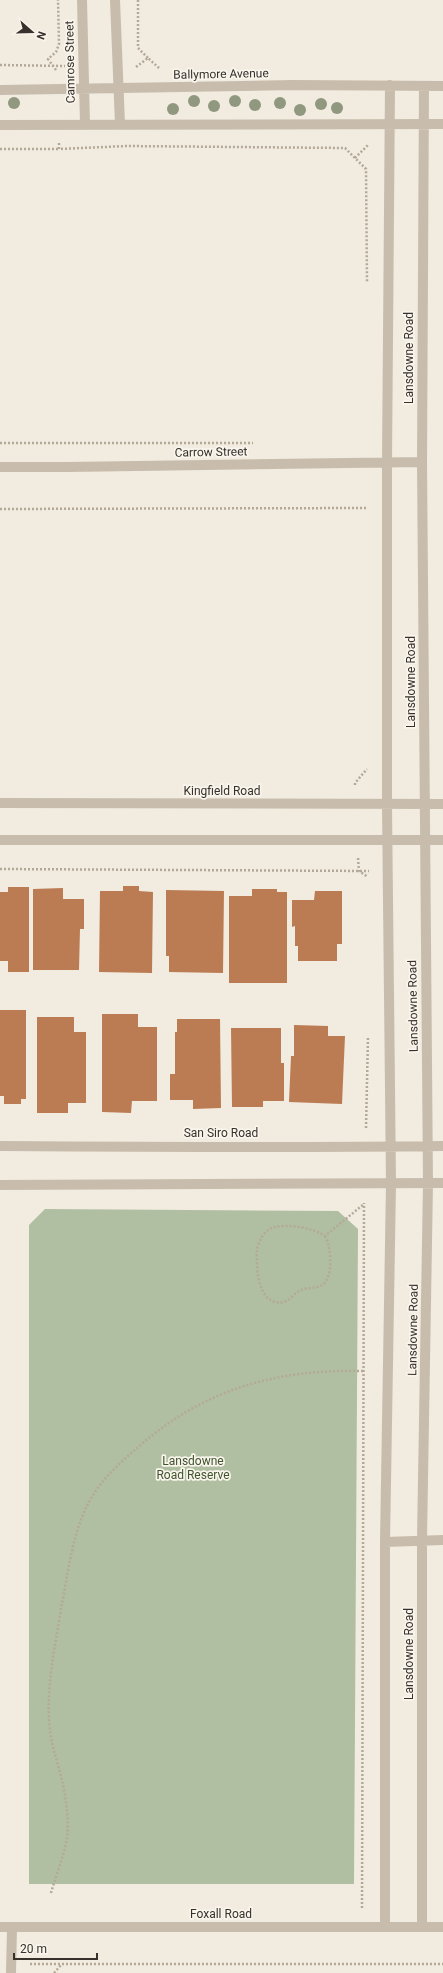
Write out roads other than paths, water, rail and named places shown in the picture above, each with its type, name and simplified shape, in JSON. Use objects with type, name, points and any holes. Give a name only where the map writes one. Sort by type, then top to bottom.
[{"type":"street","name":"Camrose Street","points":[[82,0],[85,124]]},
{"type":"street","points":[[115,0],[120,124]]},
{"type":"street","name":"Lansdowne Road","points":[[385,1927],[385,1542],[391,1184],[387,805],[387,462],[390,86]]},
{"type":"street","name":"Lansdowne Road","points":[[422,1927],[422,1540],[428,1183],[422,462],[424,86]]},
{"type":"street","name":"Ballymore Avenue","points":[[0,90],[443,86]]},
{"type":"street","points":[[0,125],[443,124]]},
{"type":"street","name":"Carrow Street","points":[[0,467],[68,468],[422,462]]},
{"type":"street","name":"Kingfield Road","points":[[0,803],[443,804]]},
{"type":"street","points":[[0,840],[443,840]]},
{"type":"street","name":"San Siro Road","points":[[0,1146],[366,1148],[443,1146]]},
{"type":"street","points":[[0,1184],[443,1183]]},
{"type":"street","points":[[385,1542],[443,1540]]},
{"type":"street","name":"Foxall Road","points":[[0,1927],[443,1927]]},
{"type":"street","points":[[12,1927],[12,1969]]},
{"type":"park label","name":"Lansdowne Road Reserve","points":[[193,1468]]}]
